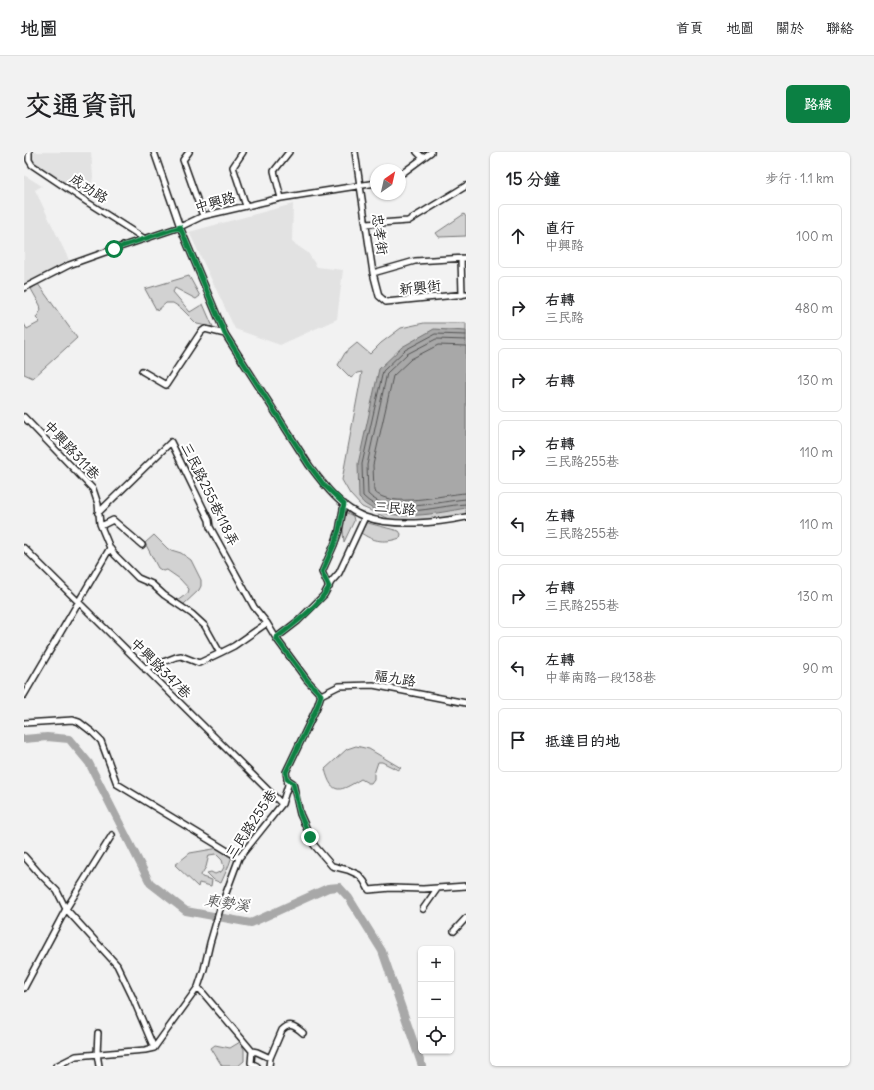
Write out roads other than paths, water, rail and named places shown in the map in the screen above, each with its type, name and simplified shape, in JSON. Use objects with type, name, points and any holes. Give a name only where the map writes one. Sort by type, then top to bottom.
[{"type":"street","name":"成功路","points":[[29,152],[29,160],[32,165],[145,239]]},
{"type":"street","name":"三民路","points":[[154,152],[180,227],[225,334],[309,465],[324,485],[344,504],[365,517],[402,523],[438,521],[466,517]]},
{"type":"street","points":[[189,152],[183,160],[203,216]]},
{"type":"street","points":[[243,152],[233,167],[246,206]]},
{"type":"street","points":[[281,198],[274,172],[290,152]]},
{"type":"street","name":"忠孝街","points":[[356,152],[373,273],[379,296]]},
{"type":"street","points":[[417,152],[423,158]]},
{"type":"street","points":[[406,171],[431,152]]},
{"type":"street","name":"中興路","points":[[24,288],[69,265],[180,227],[203,216],[281,198],[370,184]]},
{"type":"street","points":[[366,224],[408,221],[466,186]]},
{"type":"street","points":[[373,273],[415,261],[463,258],[464,294]]},
{"type":"street","name":"新興街","points":[[379,296],[386,302],[464,294]]},
{"type":"street","points":[[142,371],[166,385],[201,332],[205,329],[225,334]]},
{"type":"street","name":"中興路311巷","points":[[24,417],[93,489],[98,504],[98,513],[101,526],[110,548],[115,555],[138,578],[152,584],[164,595],[192,614],[205,626],[220,653]]},
{"type":"street","name":"三民路255巷118弄","points":[[98,513],[171,442],[209,520],[210,527],[254,607],[267,624]]},
{"type":"street","points":[[329,587],[322,572],[339,530],[344,504]]},
{"type":"street","points":[[276,638],[298,621],[324,595],[339,573],[365,517]]},
{"type":"street","points":[[101,526],[113,520],[142,545]]},
{"type":"street","name":"中興路347巷","points":[[24,548],[282,804]]},
{"type":"street","points":[[24,695],[110,548]]},
{"type":"street","points":[[145,668],[176,656],[181,656],[199,663],[234,646],[267,624],[307,680],[321,695]]},
{"type":"street","name":"福九路","points":[[321,695],[339,686],[373,685],[466,704]]},
{"type":"street","name":"三民路255巷","points":[[154,1048],[198,987],[220,909],[239,858],[282,804],[288,790],[286,772],[317,707],[321,695]]},
{"type":"street","points":[[24,723],[72,720],[79,722],[101,740],[117,784],[239,858]]},
{"type":"street","points":[[287,779],[293,783],[300,814],[314,845],[332,866],[348,870],[359,875],[369,890],[391,888],[437,889],[466,886]]},
{"type":"street","points":[[24,988],[66,909],[112,835]]},
{"type":"street","points":[[24,856],[57,891],[66,909],[117,965],[154,1048],[76,1056],[56,1066]]},
{"type":"street","points":[[422,909],[437,889]]},
{"type":"street","points":[[454,931],[466,918]]},
{"type":"street","points":[[198,987],[252,1051],[270,1058]]},
{"type":"street","points":[[269,1066],[270,1058],[282,1030],[290,1025],[293,1025],[303,1033]]},
{"type":"street","points":[[98,1033],[97,1054],[99,1066]]},
{"type":"street","points":[[252,1051],[251,1063],[257,1066]]},
{"type":"water","points":[[434,329],[466,331],[466,508],[430,514],[390,514],[379,511],[367,505],[359,498],[358,464],[379,369],[402,347]]},
{"type":"waterway","name":"東勢溪","points":[[24,739],[47,737],[69,739],[89,763],[150,883],[186,911],[251,923],[328,888],[339,887],[349,898],[382,951],[422,1066]]}]
